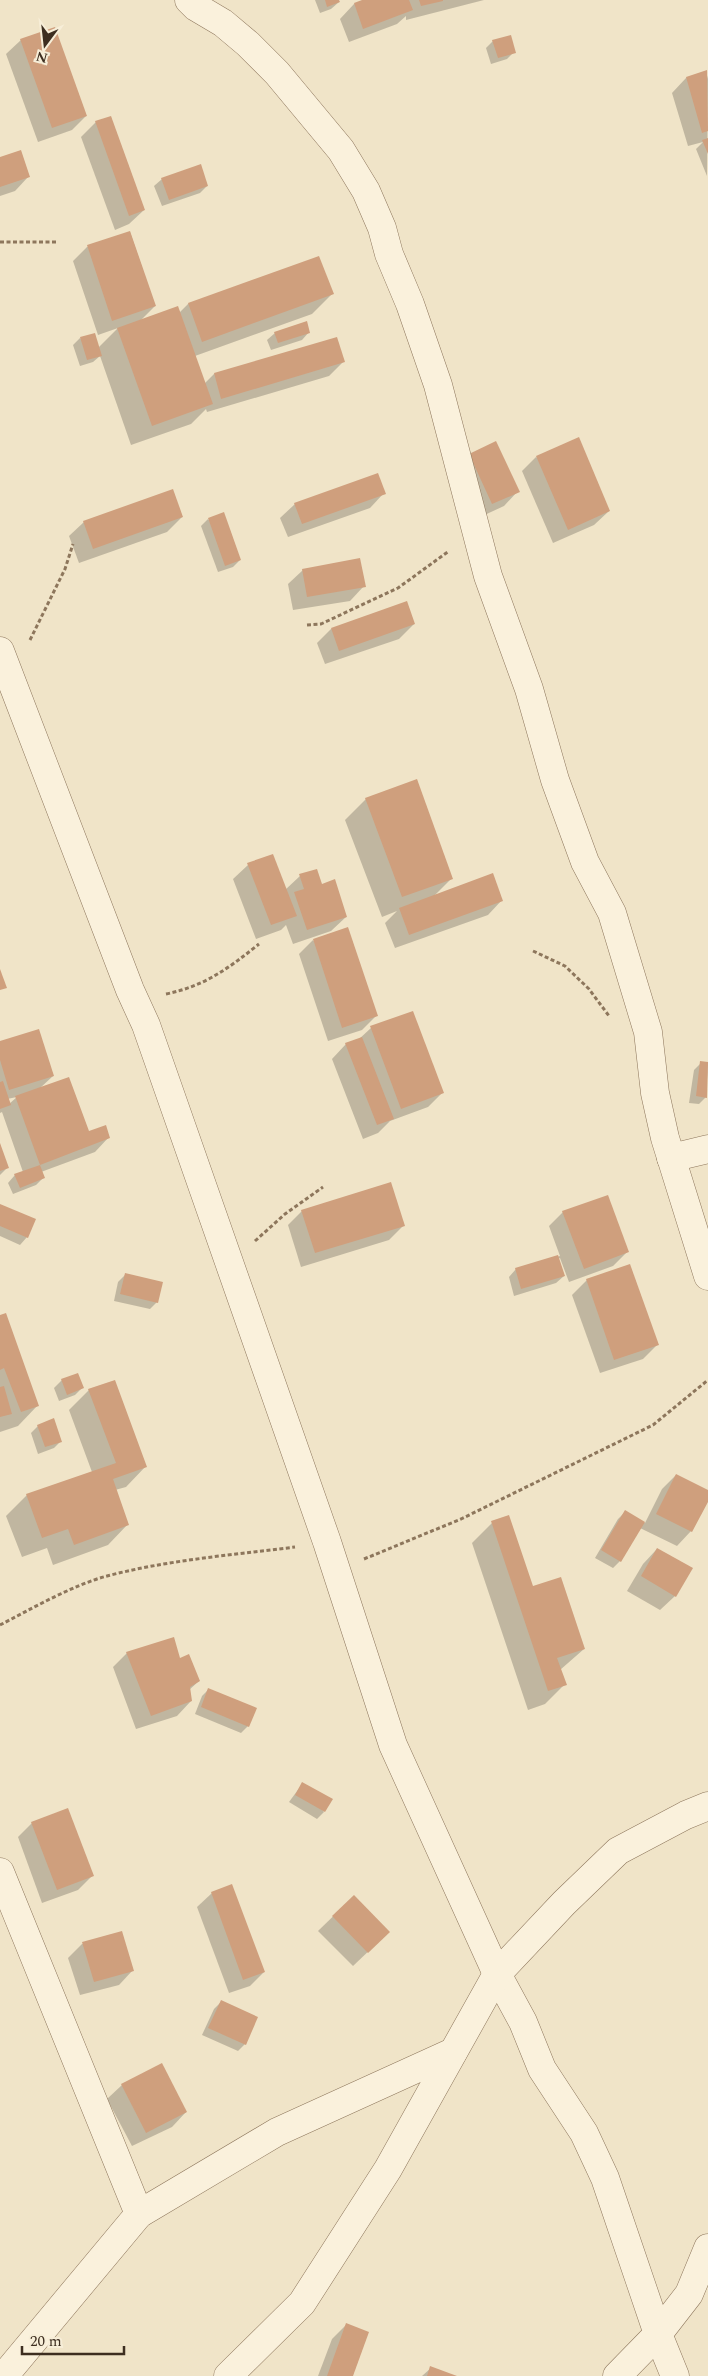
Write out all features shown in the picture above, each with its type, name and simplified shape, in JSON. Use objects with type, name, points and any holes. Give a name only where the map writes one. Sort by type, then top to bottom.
[{"type":"street","points":[[189,0],[196,7],[223,23],[277,73],[341,150],[366,191],[410,304],[438,385],[488,576],[529,689],[556,780],[585,862],[612,913],[648,1032],[655,1093],[671,1158],[708,1276]]},
{"type":"street","points":[[0,651],[130,990],[146,1025],[327,1542],[393,1745],[497,1974],[523,2022],[542,2068],[584,2133],[605,2178],[658,2334],[675,2376]]},
{"type":"street","points":[[671,1158],[708,1149]]},
{"type":"street","points":[[228,2376],[302,2303],[388,2169],[497,1974],[564,1903],[618,1851],[686,1814],[708,1806]]},
{"type":"street","points":[[0,1872],[139,2214]]},
{"type":"street","points":[[4,2376],[139,2214],[277,2132],[453,2052]]},
{"type":"street","points":[[617,2376],[658,2334],[689,2294],[708,2248]]},
{"type":"path","points":[[0,242],[56,242]]},
{"type":"path","points":[[307,625],[321,624],[398,588],[459,545],[478,538]]},
{"type":"path","points":[[9,678],[55,590],[73,544]]},
{"type":"path","points":[[166,994],[189,988],[223,972],[259,944]]},
{"type":"path","points":[[533,951],[565,966],[589,989],[613,1021]]},
{"type":"path","points":[[229,1261],[285,1214],[323,1187]]},
{"type":"path","points":[[336,1570],[462,1519],[653,1425],[708,1380]]},
{"type":"path","points":[[0,1625],[38,1605],[105,1577],[156,1565],[327,1542]]},
{"type":"building","points":[[325,0],[339,0],[340,2],[327,7]]},
{"type":"building","points":[[362,0],[409,0],[413,10],[363,29],[354,3]]},
{"type":"building","points":[[419,0],[443,0],[443,1],[421,6]]},
{"type":"building","points":[[55,27],[87,116],[52,128],[20,39]]},
{"type":"building","points":[[511,35],[516,53],[498,58],[492,40]]},
{"type":"building","points":[[707,70],[708,131],[702,133],[686,77]]},
{"type":"building","points":[[111,116],[145,210],[129,216],[95,121]]},
{"type":"building","points":[[708,138],[708,154],[702,140]]},
{"type":"building","points":[[21,150],[30,177],[0,187],[0,157]]},
{"type":"building","points":[[201,164],[208,186],[169,200],[161,178]]},
{"type":"building","points":[[130,231],[156,306],[112,321],[87,245]]},
{"type":"building","points":[[319,256],[334,294],[202,342],[188,303]]},
{"type":"building","points":[[178,306],[213,404],[152,426],[117,328]]},
{"type":"building","points":[[307,321],[310,333],[278,343],[274,332]]},
{"type":"building","points":[[95,333],[102,356],[87,360],[80,337]]},
{"type":"building","points":[[337,337],[345,362],[221,399],[214,373]]},
{"type":"building","points":[[579,437],[610,511],[568,530],[536,456]]},
{"type":"building","points":[[496,441],[520,492],[492,504],[469,454]]},
{"type":"building","points":[[378,473],[386,494],[302,524],[294,503]]},
{"type":"building","points":[[173,489],[183,517],[93,549],[83,521]]},
{"type":"building","points":[[224,512],[241,560],[225,566],[208,518]]},
{"type":"building","points":[[360,558],[366,587],[307,597],[302,569]]},
{"type":"building","points":[[407,601],[415,624],[339,651],[331,628]]},
{"type":"building","points":[[417,779],[453,879],[402,897],[365,798]]},
{"type":"building","points":[[273,854],[297,916],[271,925],[247,863]]},
{"type":"building","points":[[317,869],[322,884],[335,879],[347,917],[307,930],[294,892],[304,889],[299,874]]},
{"type":"building","points":[[493,873],[503,901],[409,935],[399,908]]},
{"type":"building","points":[[348,927],[378,1016],[342,1028],[313,939]]},
{"type":"building","points":[[0,969],[7,988],[0,990]]},
{"type":"building","points":[[413,1011],[444,1093],[401,1109],[370,1026]]},
{"type":"building","points":[[39,1029],[54,1076],[9,1090],[0,1060],[0,1041]]},
{"type":"building","points":[[362,1037],[394,1119],[377,1125],[345,1043]]},
{"type":"building","points":[[700,1061],[708,1062],[707,1098],[696,1096]]},
{"type":"building","points":[[69,1077],[89,1131],[106,1125],[110,1138],[40,1165],[15,1096]]},
{"type":"building","points":[[3,1081],[11,1105],[0,1109],[0,1082]]},
{"type":"building","points":[[0,1143],[9,1168],[0,1171]]},
{"type":"building","points":[[40,1165],[45,1178],[20,1188],[14,1174]]},
{"type":"building","points":[[391,1182],[405,1226],[315,1253],[301,1210]]},
{"type":"building","points":[[608,1195],[629,1252],[584,1269],[562,1211]]},
{"type":"building","points":[[0,1204],[36,1219],[28,1238],[0,1226]]},
{"type":"building","points":[[558,1255],[565,1276],[521,1289],[515,1268]]},
{"type":"building","points":[[630,1264],[659,1345],[614,1360],[586,1279]]},
{"type":"building","points":[[125,1273],[163,1282],[158,1303],[120,1294]]},
{"type":"building","points":[[6,1313],[39,1406],[21,1412],[4,1368],[0,1370],[0,1315]]},
{"type":"building","points":[[78,1373],[84,1388],[67,1395],[61,1379]]},
{"type":"building","points":[[115,1380],[147,1467],[113,1479],[129,1525],[74,1545],[68,1529],[42,1538],[26,1494],[116,1463],[88,1389]]},
{"type":"building","points":[[4,1386],[12,1414],[0,1417],[0,1387]]},
{"type":"building","points":[[54,1418],[62,1442],[45,1447],[37,1425]]},
{"type":"building","points":[[676,1474],[708,1490],[708,1502],[692,1532],[656,1514]]},
{"type":"building","points":[[625,1510],[645,1522],[621,1562],[601,1550]]},
{"type":"building","points":[[509,1515],[533,1586],[561,1577],[585,1649],[557,1658],[567,1685],[548,1691],[491,1521]]},
{"type":"building","points":[[657,1548],[693,1568],[676,1597],[641,1576]]},
{"type":"building","points":[[174,1637],[180,1658],[189,1654],[200,1681],[190,1687],[192,1701],[151,1716],[126,1652]]},
{"type":"building","points":[[208,1688],[257,1708],[249,1727],[201,1707]]},
{"type":"building","points":[[302,1782],[333,1799],[325,1812],[295,1795]]},
{"type":"building","points":[[68,1808],[94,1876],[57,1890],[31,1822]]},
{"type":"building","points":[[232,1884],[265,1972],[243,1980],[211,1892]]},
{"type":"building","points":[[354,1895],[390,1932],[368,1953],[332,1916]]},
{"type":"building","points":[[122,1931],[134,1971],[94,1982],[82,1942]]},
{"type":"building","points":[[221,2000],[258,2017],[246,2045],[208,2028]]},
{"type":"building","points":[[162,2063],[187,2112],[146,2133],[121,2084]]},
{"type":"building","points":[[346,2323],[369,2332],[353,2376],[327,2376]]},
{"type":"building","points":[[430,2366],[457,2376],[427,2376]]}]
